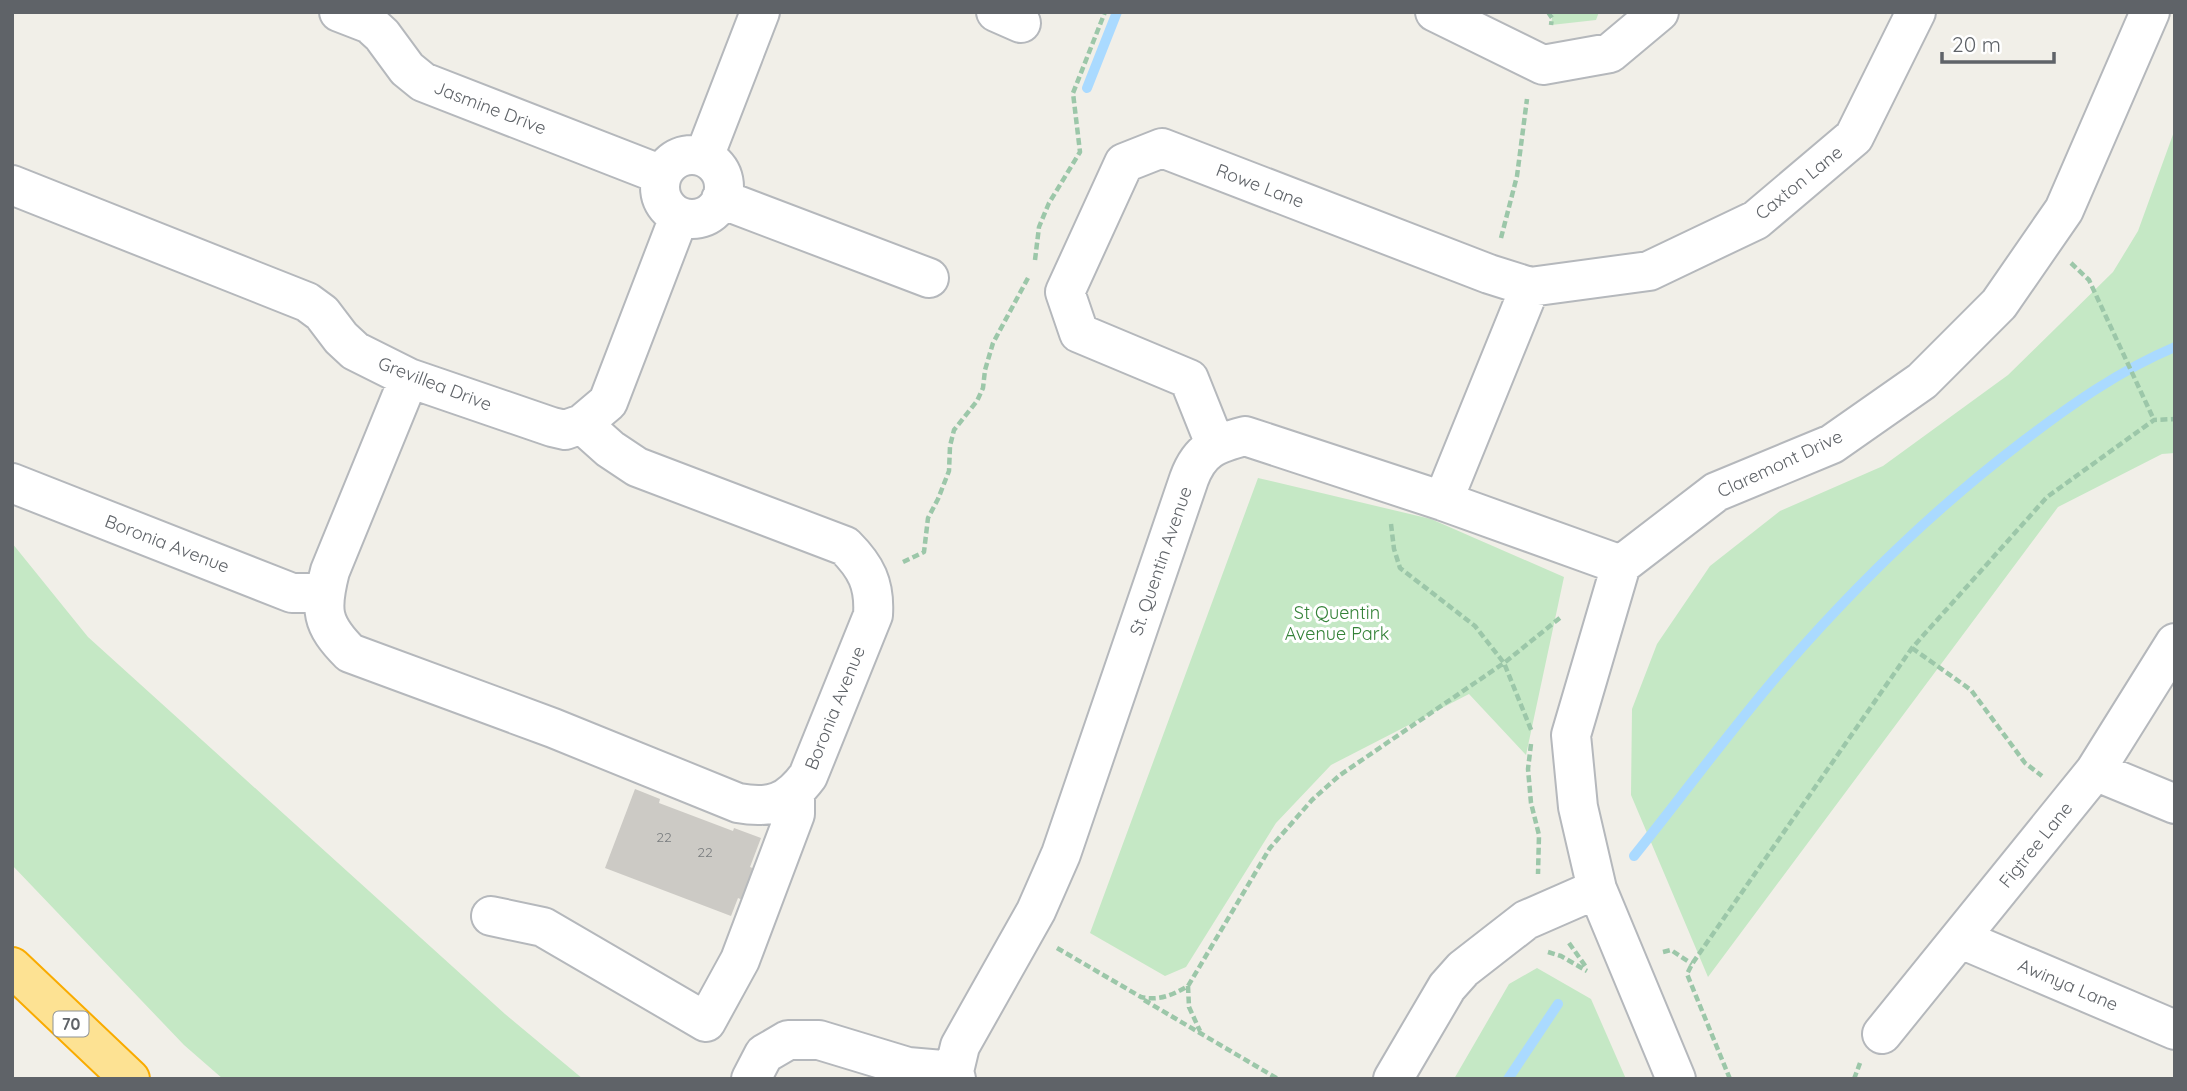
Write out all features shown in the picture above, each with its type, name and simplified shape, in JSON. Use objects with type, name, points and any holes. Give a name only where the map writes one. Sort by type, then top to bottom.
[{"type":"highway","name":"70","points":[[12,967],[130,1079]]},
{"type":"street","name":"Jasmine Drive","points":[[339,12],[370,24],[382,35],[407,69],[423,82],[662,175]]},
{"type":"street","points":[[704,157],[760,12]]},
{"type":"street","points":[[1435,12],[1542,65],[1610,53],[1659,12]]},
{"type":"street","name":"Caxton Lane","points":[[1530,287],[1649,271],[1756,220],[1854,137],[1916,12]]},
{"type":"street","name":"Claremont Drive","points":[[1621,565],[1716,492],[1832,444],[1922,381],[1999,304],[2063,210],[2150,12]]},
{"type":"street","name":"Rowe Lane","points":[[1215,444],[1189,379],[1079,333],[1065,292],[1124,163],[1162,148],[1476,270],[1530,287]]},
{"type":"street","points":[[679,157],[704,157],[720,171],[724,185],[721,199],[704,217],[679,217],[663,202],[659,189],[662,175],[671,161],[679,157]]},
{"type":"street","name":"Grevillea Drive","points":[[12,184],[307,302],[323,313],[341,338],[355,351],[409,378],[552,427],[565,430],[582,424]]},
{"type":"street","points":[[721,199],[929,278]]},
{"type":"street","points":[[582,424],[608,402],[679,217]]},
{"type":"street","points":[[1443,501],[1530,287]]},
{"type":"street","points":[[409,378],[330,571],[324,593],[324,615],[333,636],[350,653],[553,728],[738,803],[759,807],[776,803],[795,793],[795,814],[740,960],[706,1022],[543,927],[491,916]]},
{"type":"street","name":"Boronia Avenue","points":[[582,424],[610,449],[637,467],[845,546],[860,561],[869,577],[874,595],[873,615],[808,776],[795,793]]},
{"type":"street","points":[[1215,444],[1245,436],[1443,501],[1621,565],[1571,735],[1578,807],[1597,889],[1676,1079]]},
{"type":"street","name":"St. Quentin Avenue","points":[[955,1075],[960,1046],[1026,929],[1061,854],[1195,462],[1215,444]]},
{"type":"street","name":"Boronia Avenue","points":[[12,483],[292,593],[324,593]]},
{"type":"street","name":"Figtree Lane","points":[[1882,1034],[2084,786],[2175,643]]},
{"type":"street","points":[[2084,786],[2175,804]]},
{"type":"street","points":[[1393,1079],[1447,987],[1463,969],[1527,920],[1597,889]]},
{"type":"street","name":"Awinya Lane","points":[[1961,939],[2175,1030]]},
{"type":"street","points":[[751,1079],[764,1054],[788,1040],[819,1040],[908,1067],[955,1075]]},
{"type":"path","points":[[1034,265],[1039,227],[1049,203],[1080,152],[1073,93],[1105,12]]},
{"type":"path","points":[[869,577],[924,552],[928,518],[949,471],[954,430],[977,401],[983,388],[993,343],[1031,271]]},
{"type":"path","points":[[2107,315],[2154,420]]},
{"type":"path","points":[[1730,1079],[1688,974],[1692,964],[1912,648],[2047,497],[2154,420],[2175,419]]},
{"type":"path","points":[[1140,998],[1166,997],[1188,986],[1270,848],[1312,800],[1340,775],[1504,663],[1561,617]]},
{"type":"path","points":[[1912,648],[1971,690],[2025,763],[2084,786]]},
{"type":"path","points":[[1026,929],[1278,1079]]},
{"type":"path","points":[[1542,952],[1550,951],[1591,973]]},
{"type":"path","points":[[1188,986],[1189,1007],[1201,1034]]},
{"type":"green space","points":[[1553,12],[1599,12],[1596,20],[1551,25]]},
{"type":"green space","points":[[2175,129],[2175,453],[2162,454],[2058,507],[1708,977],[1631,795],[1632,709],[1657,644],[1710,566],[1780,511],[1883,466],[2008,375],[2113,272],[2138,231]]},
{"type":"green space","name":"St Quentin Avenue Park","points":[[1258,478],[1431,519],[1564,577],[1526,755],[1469,694],[1331,765],[1276,823],[1186,967],[1165,976],[1090,933]]},
{"type":"green space","points":[[12,543],[88,637],[505,1014],[583,1079],[223,1079],[184,1045],[12,865]]},
{"type":"green space","points":[[1537,968],[1591,999],[1626,1079],[1454,1079],[1509,984]]},
{"type":"building","points":[[635,789],[660,799],[659,803],[733,831],[734,828],[761,838],[750,867],[757,870],[745,901],[738,898],[731,916],[605,868]]},
{"type":"waterway","points":[[1087,88],[1117,12]]},
{"type":"waterway","points":[[1634,856],[1783,669],[1896,549],[1989,468],[2058,415],[2115,378],[2175,347]]},
{"type":"waterway","points":[[1508,1079],[1558,1004]]}]
